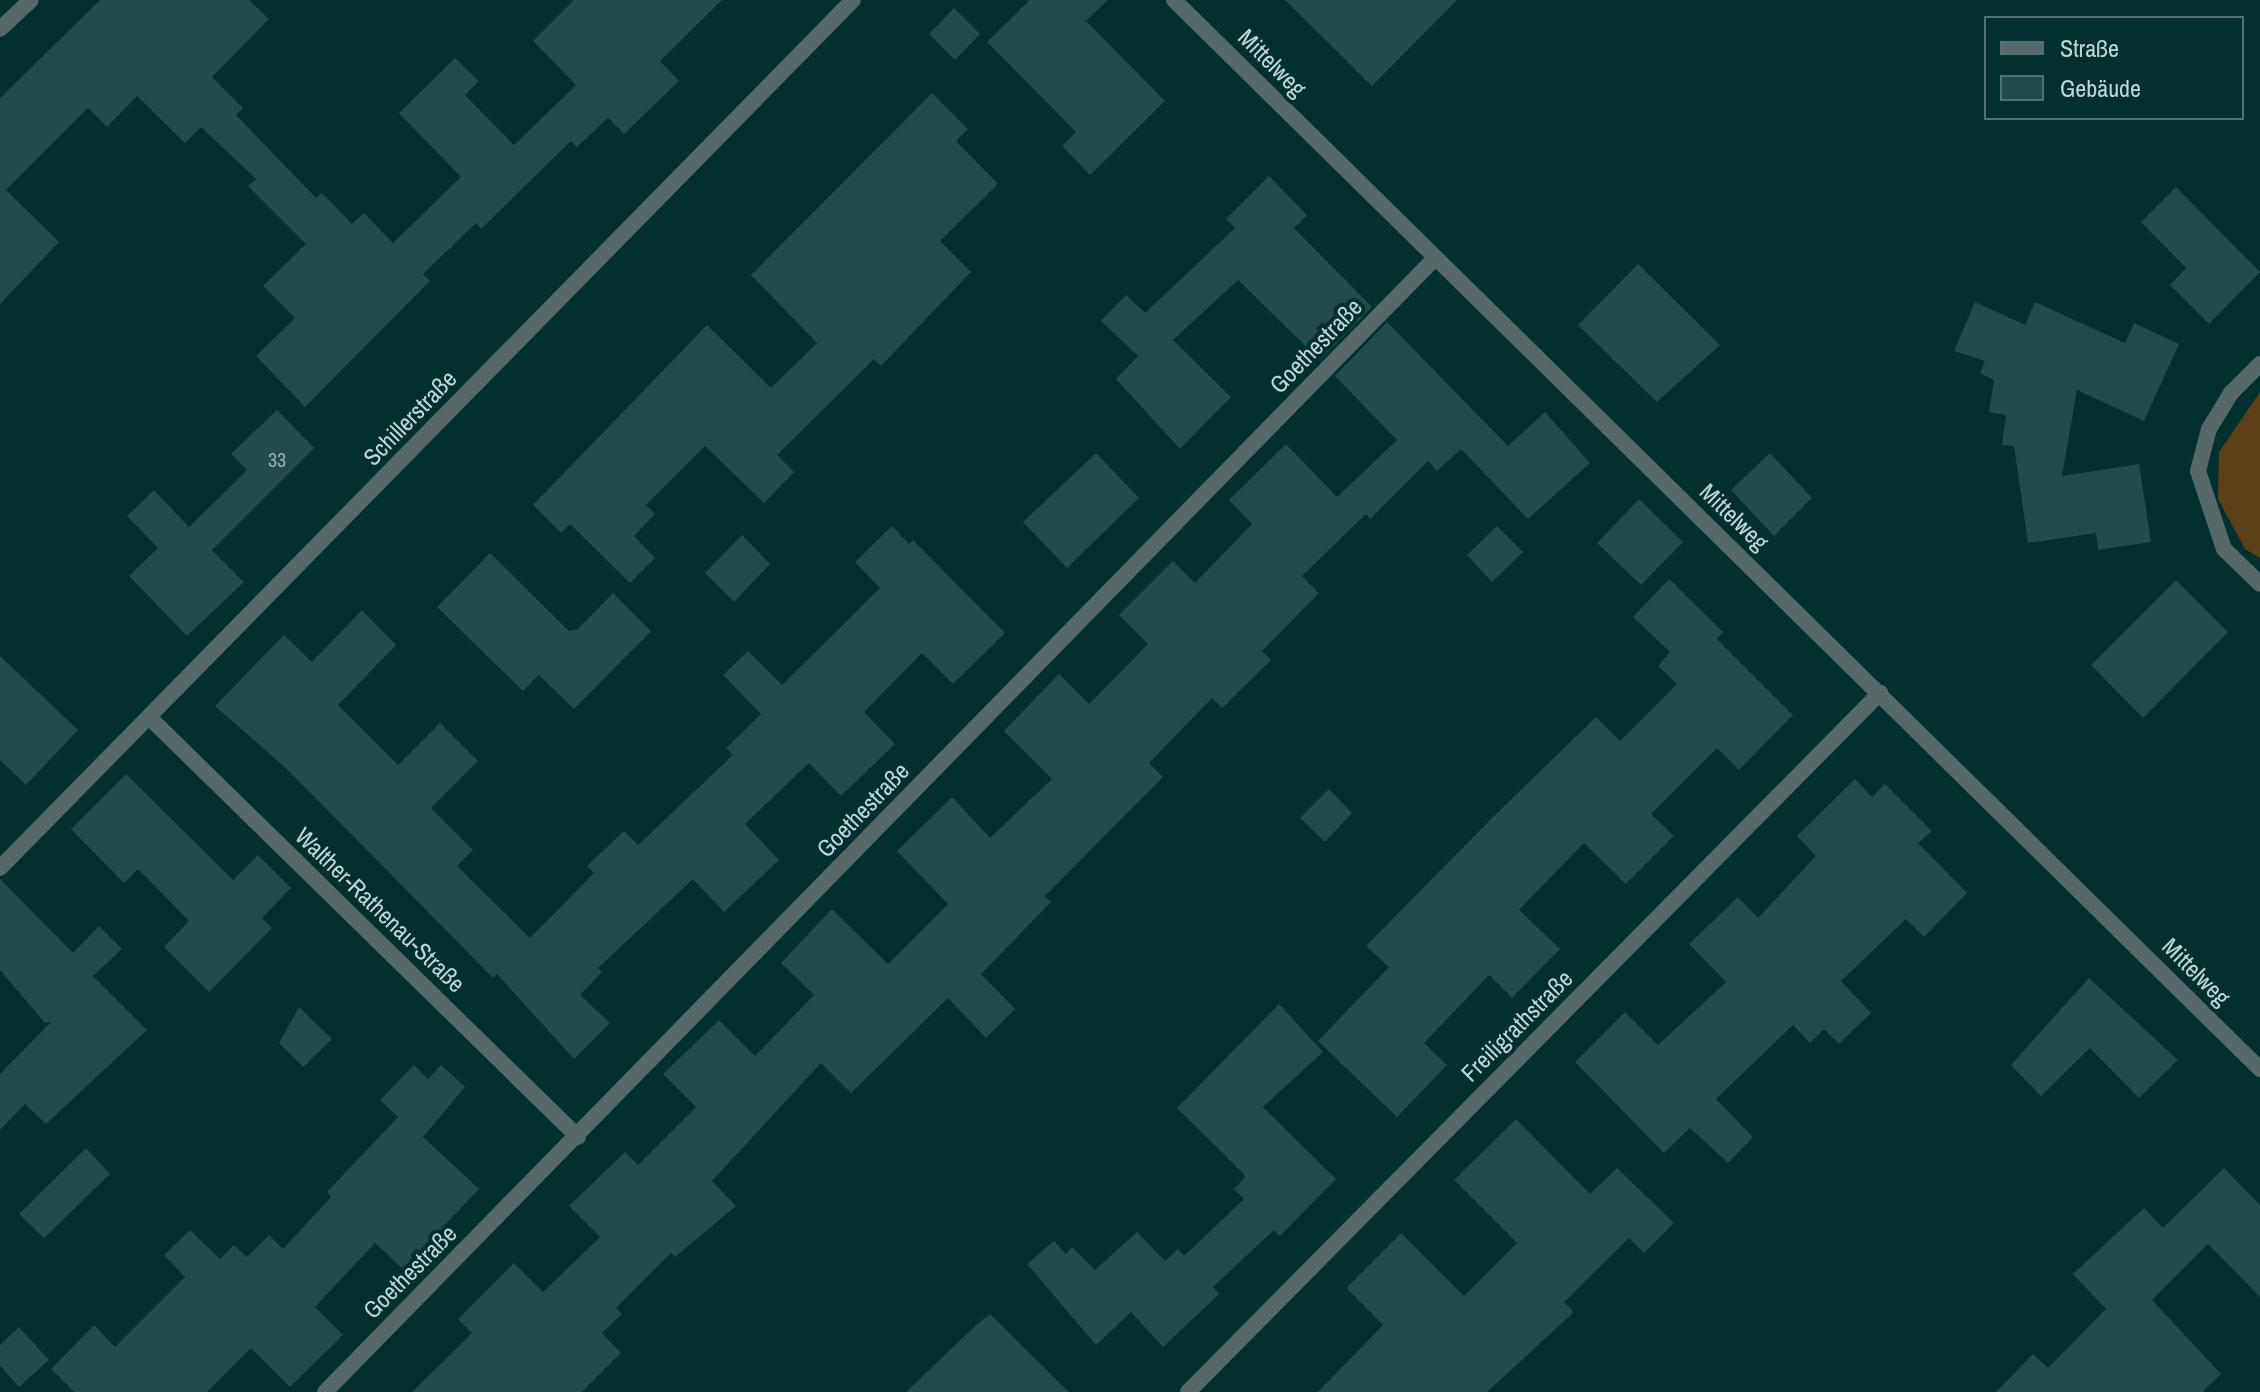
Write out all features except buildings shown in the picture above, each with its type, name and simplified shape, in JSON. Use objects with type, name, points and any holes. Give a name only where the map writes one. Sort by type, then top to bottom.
[{"type":"street","points":[[0,29],[31,0]]},
{"type":"street","name":"Schillerstraße","points":[[0,868],[853,0]]},
{"type":"street","name":"Mittelweg","points":[[1174,0],[2260,1069]]},
{"type":"street","name":"Goethestraße","points":[[325,1392],[578,1137],[1434,259]]},
{"type":"street","points":[[2260,364],[2231,393],[2209,429],[2198,471],[2204,501],[2224,549],[2260,584]]},
{"type":"street","name":"Freiligrathstraße","points":[[1188,1392],[1880,693]]},
{"type":"street","name":"Walther-Rathenau-Straße","points":[[150,718],[578,1137]]},
{"type":"shaded area","points":[[2260,392],[2260,558],[2245,549],[2218,499],[2219,452]]}]
